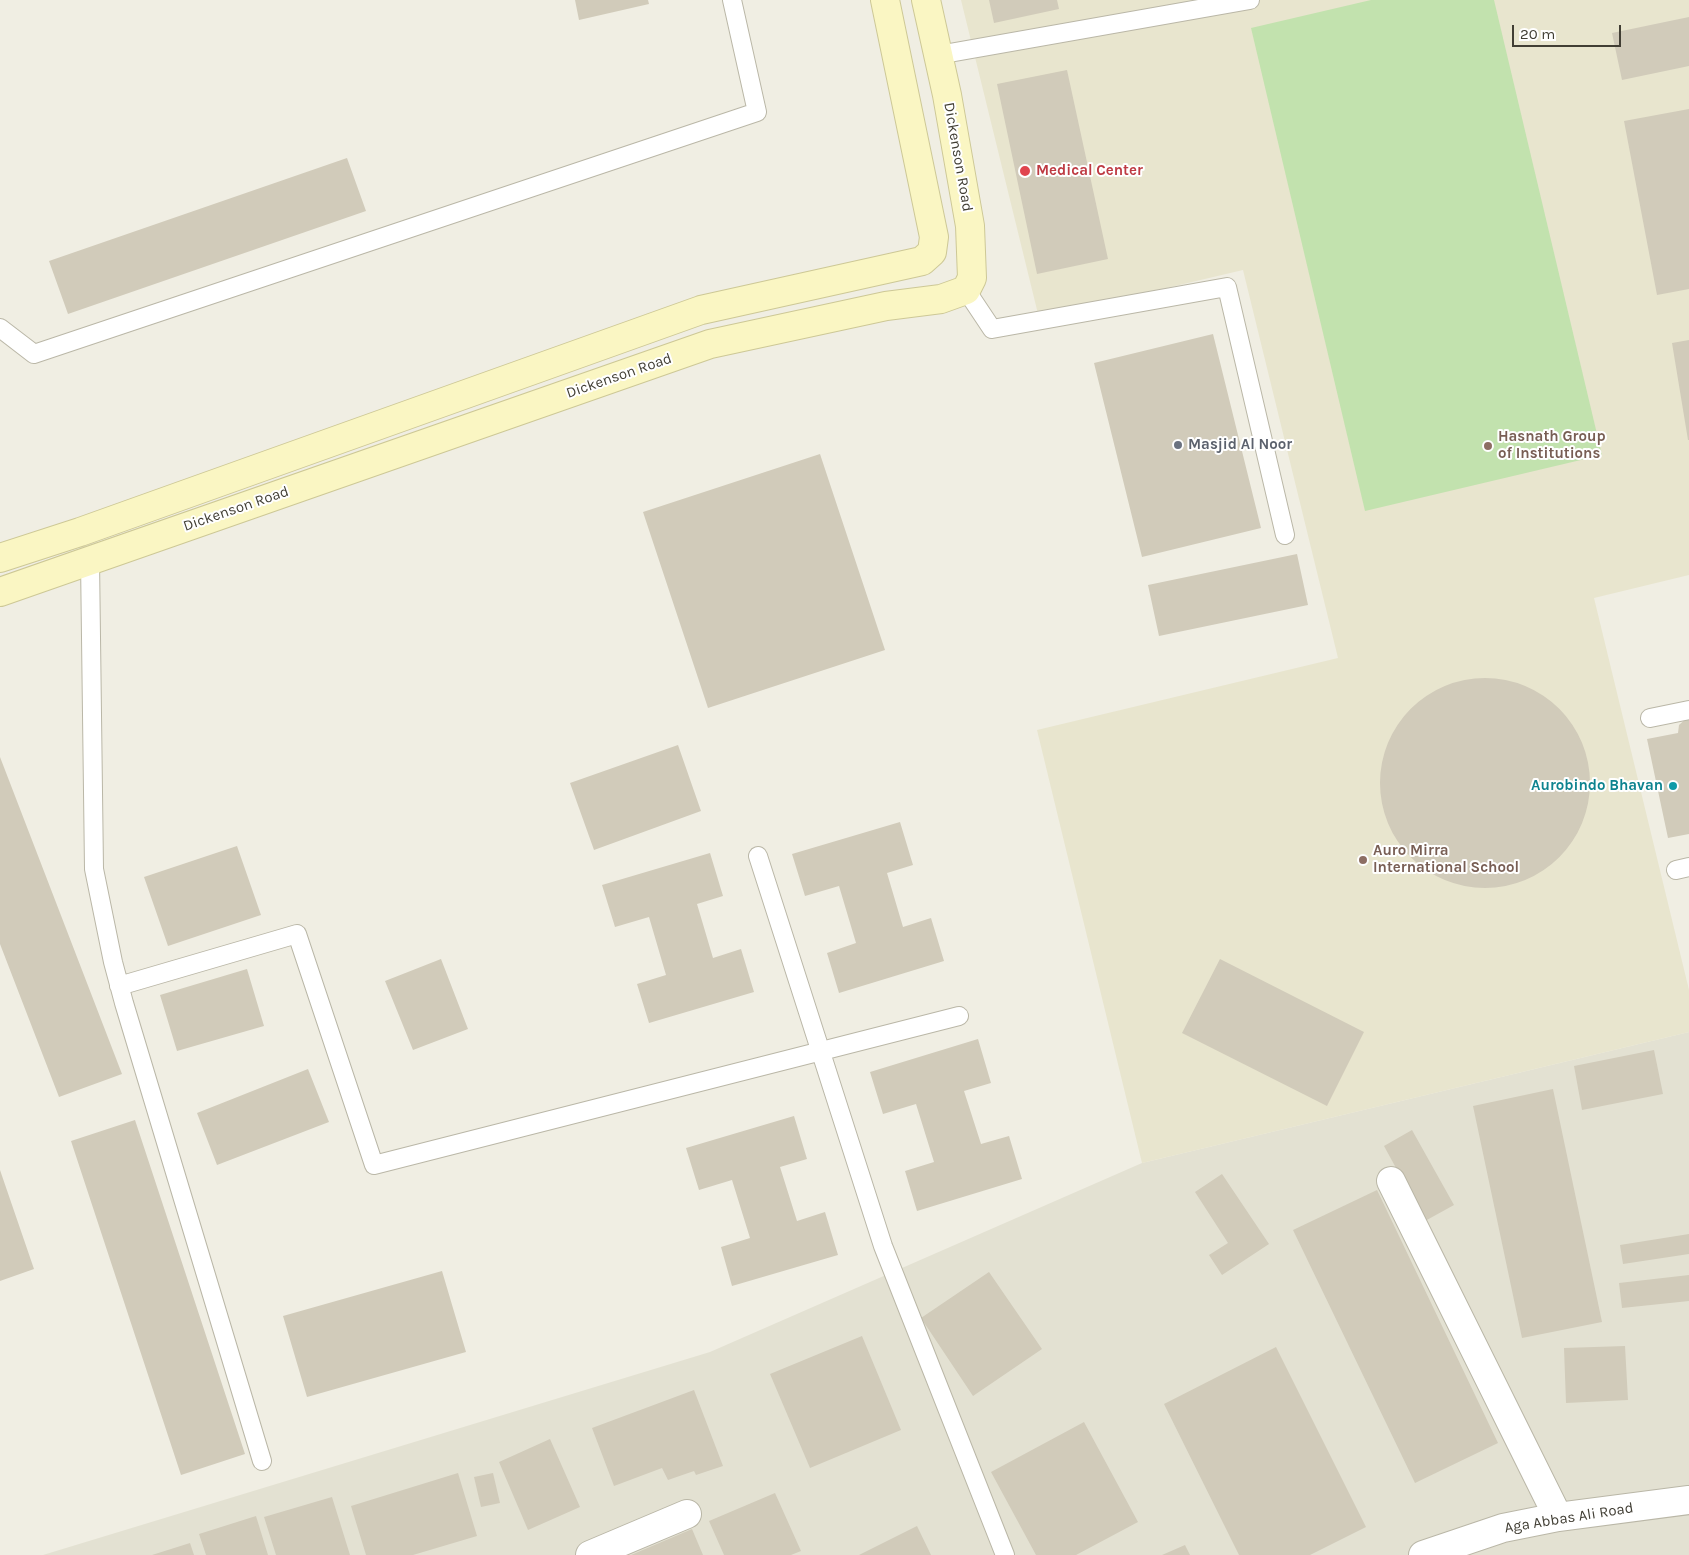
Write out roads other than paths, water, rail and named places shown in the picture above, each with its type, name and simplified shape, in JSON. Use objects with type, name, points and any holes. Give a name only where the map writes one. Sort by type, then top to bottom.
[{"type":"main road","name":"Dickenson Road","points":[[0,558],[80,532],[701,310],[911,265],[922,261],[932,252],[934,237],[930,209],[885,0]]},
{"type":"main road","name":"Dickenson Road","points":[[0,592],[710,344],[886,306],[941,299],[966,290],[972,278],[970,226],[947,95],[926,0]]},
{"type":"main road","points":[[907,102],[947,95]]},
{"type":"main road","points":[[701,310],[710,344]]},
{"type":"street","points":[[1391,1181],[1558,1517]]},
{"type":"street","name":"Aga Abbas Ali Road","points":[[1424,1555],[1502,1528],[1558,1517],[1689,1500]]},
{"type":"street","points":[[590,1555],[688,1514]]},
{"type":"lane","points":[[0,328],[34,354],[756,112],[732,0]]},
{"type":"lane","points":[[938,55],[1250,0]]},
{"type":"lane","points":[[966,290],[992,329],[1227,287],[1285,536]]},
{"type":"lane","points":[[90,560],[94,869],[119,986],[262,1461]]},
{"type":"lane","points":[[1650,718],[1689,710]]},
{"type":"lane","points":[[758,856],[883,1246],[1005,1555]]},
{"type":"lane","points":[[119,986],[297,934],[374,1165],[959,1016]]},
{"type":"place","name":"Medical Center","points":[[1025,171]]},
{"type":"place","name":"Masjid Al Noor","points":[[1178,445]]},
{"type":"place","name":"Hasnath Group of Institutions","points":[[1488,446]]},
{"type":"place","name":"Aurobindo Bhavan","points":[[1673,786]]},
{"type":"place","name":"Auro Mirra International School","points":[[1363,860]]}]
